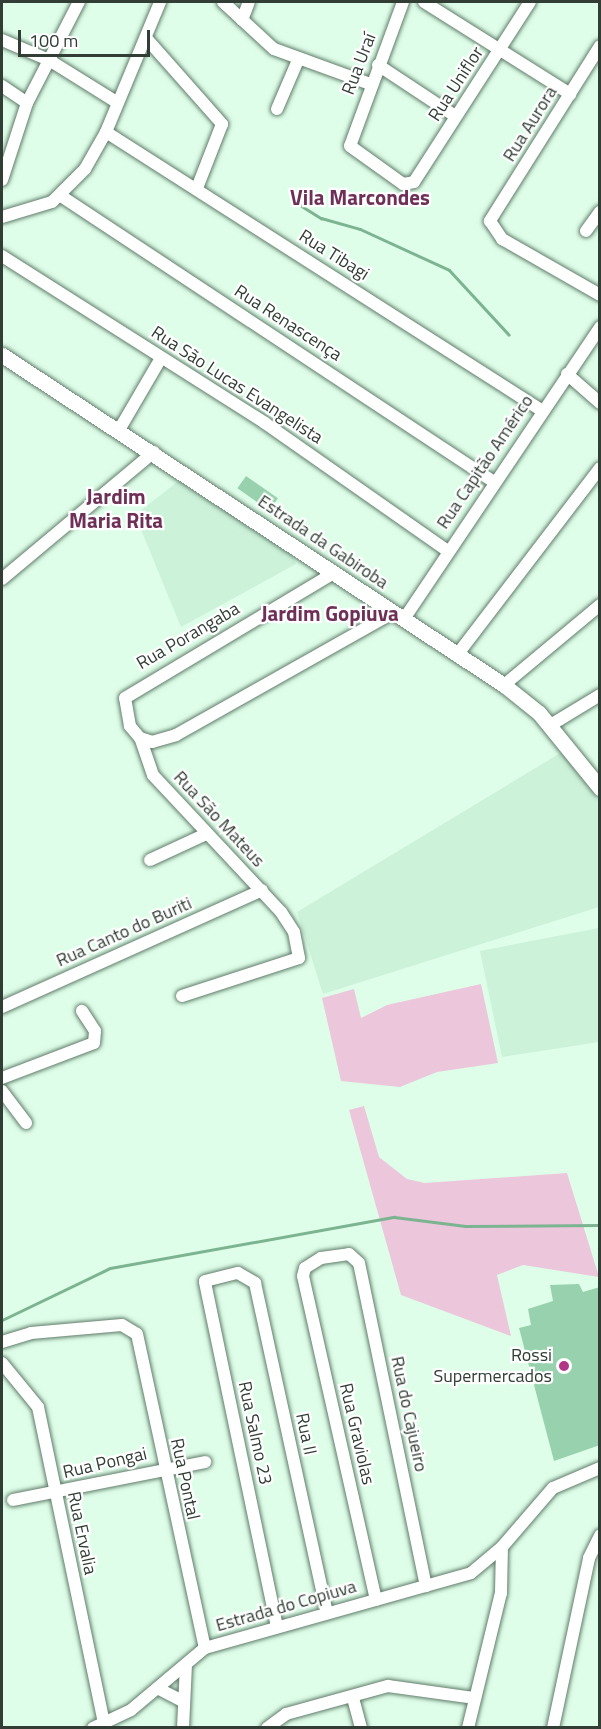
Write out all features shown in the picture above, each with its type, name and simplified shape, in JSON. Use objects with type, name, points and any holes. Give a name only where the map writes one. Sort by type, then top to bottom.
[{"type":"main road","name":"Estrada da Gabiroba","points":[[2,355],[154,452],[504,685],[549,726],[600,788]]},
{"type":"street","points":[[2,180],[4,165],[27,103],[79,2]]},
{"type":"street","points":[[2,218],[61,196],[106,132],[160,2]]},
{"type":"street","points":[[223,2],[273,49],[298,60],[370,84]]},
{"type":"street","points":[[242,20],[249,2]]},
{"type":"street","name":"Rua Uraí","points":[[403,2],[350,140],[354,153],[409,184]]},
{"type":"street","points":[[424,2],[570,94]]},
{"type":"street","name":"Rua Uniflor","points":[[409,184],[531,2]]},
{"type":"street","points":[[146,38],[222,124],[197,188]]},
{"type":"street","points":[[2,40],[49,60],[118,103]]},
{"type":"street","name":"Rua Aurora","points":[[600,46],[489,221],[502,239],[600,295]]},
{"type":"street","points":[[277,109],[298,60]]},
{"type":"street","points":[[378,65],[455,116]]},
{"type":"street","points":[[2,86],[27,103]]},
{"type":"street","name":"Rua Tibagi","points":[[106,132],[197,188],[541,410]]},
{"type":"street","name":"Rua Renascença","points":[[61,196],[494,482]]},
{"type":"street","points":[[586,231],[600,212]]},
{"type":"street","name":"Rua São Lucas Evangelista","points":[[2,256],[161,357],[448,551]]},
{"type":"street","name":"Rua Capitão Américo","points":[[399,616],[448,551],[541,410],[600,327]]},
{"type":"street","points":[[119,430],[161,357]]},
{"type":"street","points":[[567,374],[600,403]]},
{"type":"street","points":[[2,579],[154,452]]},
{"type":"street","points":[[457,655],[600,468]]},
{"type":"street","name":"Rua Porangaba","points":[[125,698],[334,573]]},
{"type":"street","points":[[504,685],[600,604]]},
{"type":"street","points":[[140,738],[152,742],[176,735],[399,616]]},
{"type":"street","points":[[549,726],[600,695]]},
{"type":"street","name":"Rua São Mateus","points":[[125,698],[130,726],[140,738],[153,775],[204,834],[262,890],[289,922],[299,958],[182,996]]},
{"type":"street","points":[[150,860],[204,834]]},
{"type":"street","name":"Rua Canto do Buriti","points":[[2,1006],[262,890]]},
{"type":"street","points":[[2,1078],[94,1043],[95,1031],[82,1011]]},
{"type":"street","points":[[2,1091],[26,1123]]},
{"type":"street","name":"Rua do Cajueiro","points":[[303,1276],[305,1268],[321,1258],[349,1254],[359,1263],[426,1586]]},
{"type":"street","name":"Rua II","points":[[238,1273],[255,1283],[327,1613]]},
{"type":"street","name":"Rua Salmo 23","points":[[238,1273],[205,1281],[277,1627]]},
{"type":"street","name":"Rua Graviolas","points":[[303,1276],[376,1600]]},
{"type":"street","name":"Rua Pontal","points":[[2,1342],[31,1333],[122,1325],[136,1334],[163,1468],[205,1648]]},
{"type":"street","name":"Rua Ervalia","points":[[2,1363],[38,1407],[56,1492],[98,1725]]},
{"type":"street","name":"Rua Pongai","points":[[13,1500],[163,1468],[205,1462]]},
{"type":"street","name":"Estrada do Copiuva","points":[[98,1725],[159,1689],[205,1648],[471,1573],[502,1547],[553,1488],[600,1468]]},
{"type":"street","points":[[553,1728],[583,1589],[600,1535]]},
{"type":"street","points":[[468,1728],[501,1593],[502,1547]]},
{"type":"street","points":[[583,1589],[600,1552]]},
{"type":"street","points":[[183,1728],[181,1700],[186,1665]]},
{"type":"street","points":[[267,1728],[286,1714],[405,1684],[475,1698]]},
{"type":"street","points":[[159,1689],[181,1700]]},
{"type":"street","points":[[353,1698],[361,1728]]},
{"type":"shaded area","points":[[181,479],[290,551],[296,564],[181,627],[135,515]]},
{"type":"shaded area","points":[[562,752],[599,801],[599,907],[323,994],[297,912]]},
{"type":"shaded area","points":[[599,928],[599,1042],[502,1057],[480,951]]},
{"type":"shaded area","points":[[481,984],[498,1063],[437,1072],[400,1087],[341,1081],[322,998],[354,989],[361,1018],[387,1005]]},
{"type":"shaded area","points":[[364,1106],[379,1157],[407,1179],[425,1183],[567,1173],[599,1277],[523,1265],[497,1275],[511,1336],[401,1295],[349,1110]]},
{"type":"building","points":[[246,476],[278,498],[269,511],[237,488]]},
{"type":"building","name":"Rossi Supermercados","points":[[579,1284],[583,1292],[600,1287],[600,1445],[554,1461],[519,1328],[531,1325],[528,1309],[553,1301],[550,1285]]},
{"type":"waterway","points":[[295,202],[321,218],[360,229],[449,270],[509,335]]},
{"type":"waterway","points":[[2,1320],[110,1268],[394,1217],[465,1226],[600,1225]]},
{"type":"place","name":"Rossi Supermercados","points":[[564,1366]]},
{"type":"district","name":"Vila Marcondes","points":[[360,197]]},
{"type":"district","name":"Jardim Maria Rita","points":[[116,508]]},
{"type":"district","name":"Jardim Gopiuva","points":[[330,613]]}]
